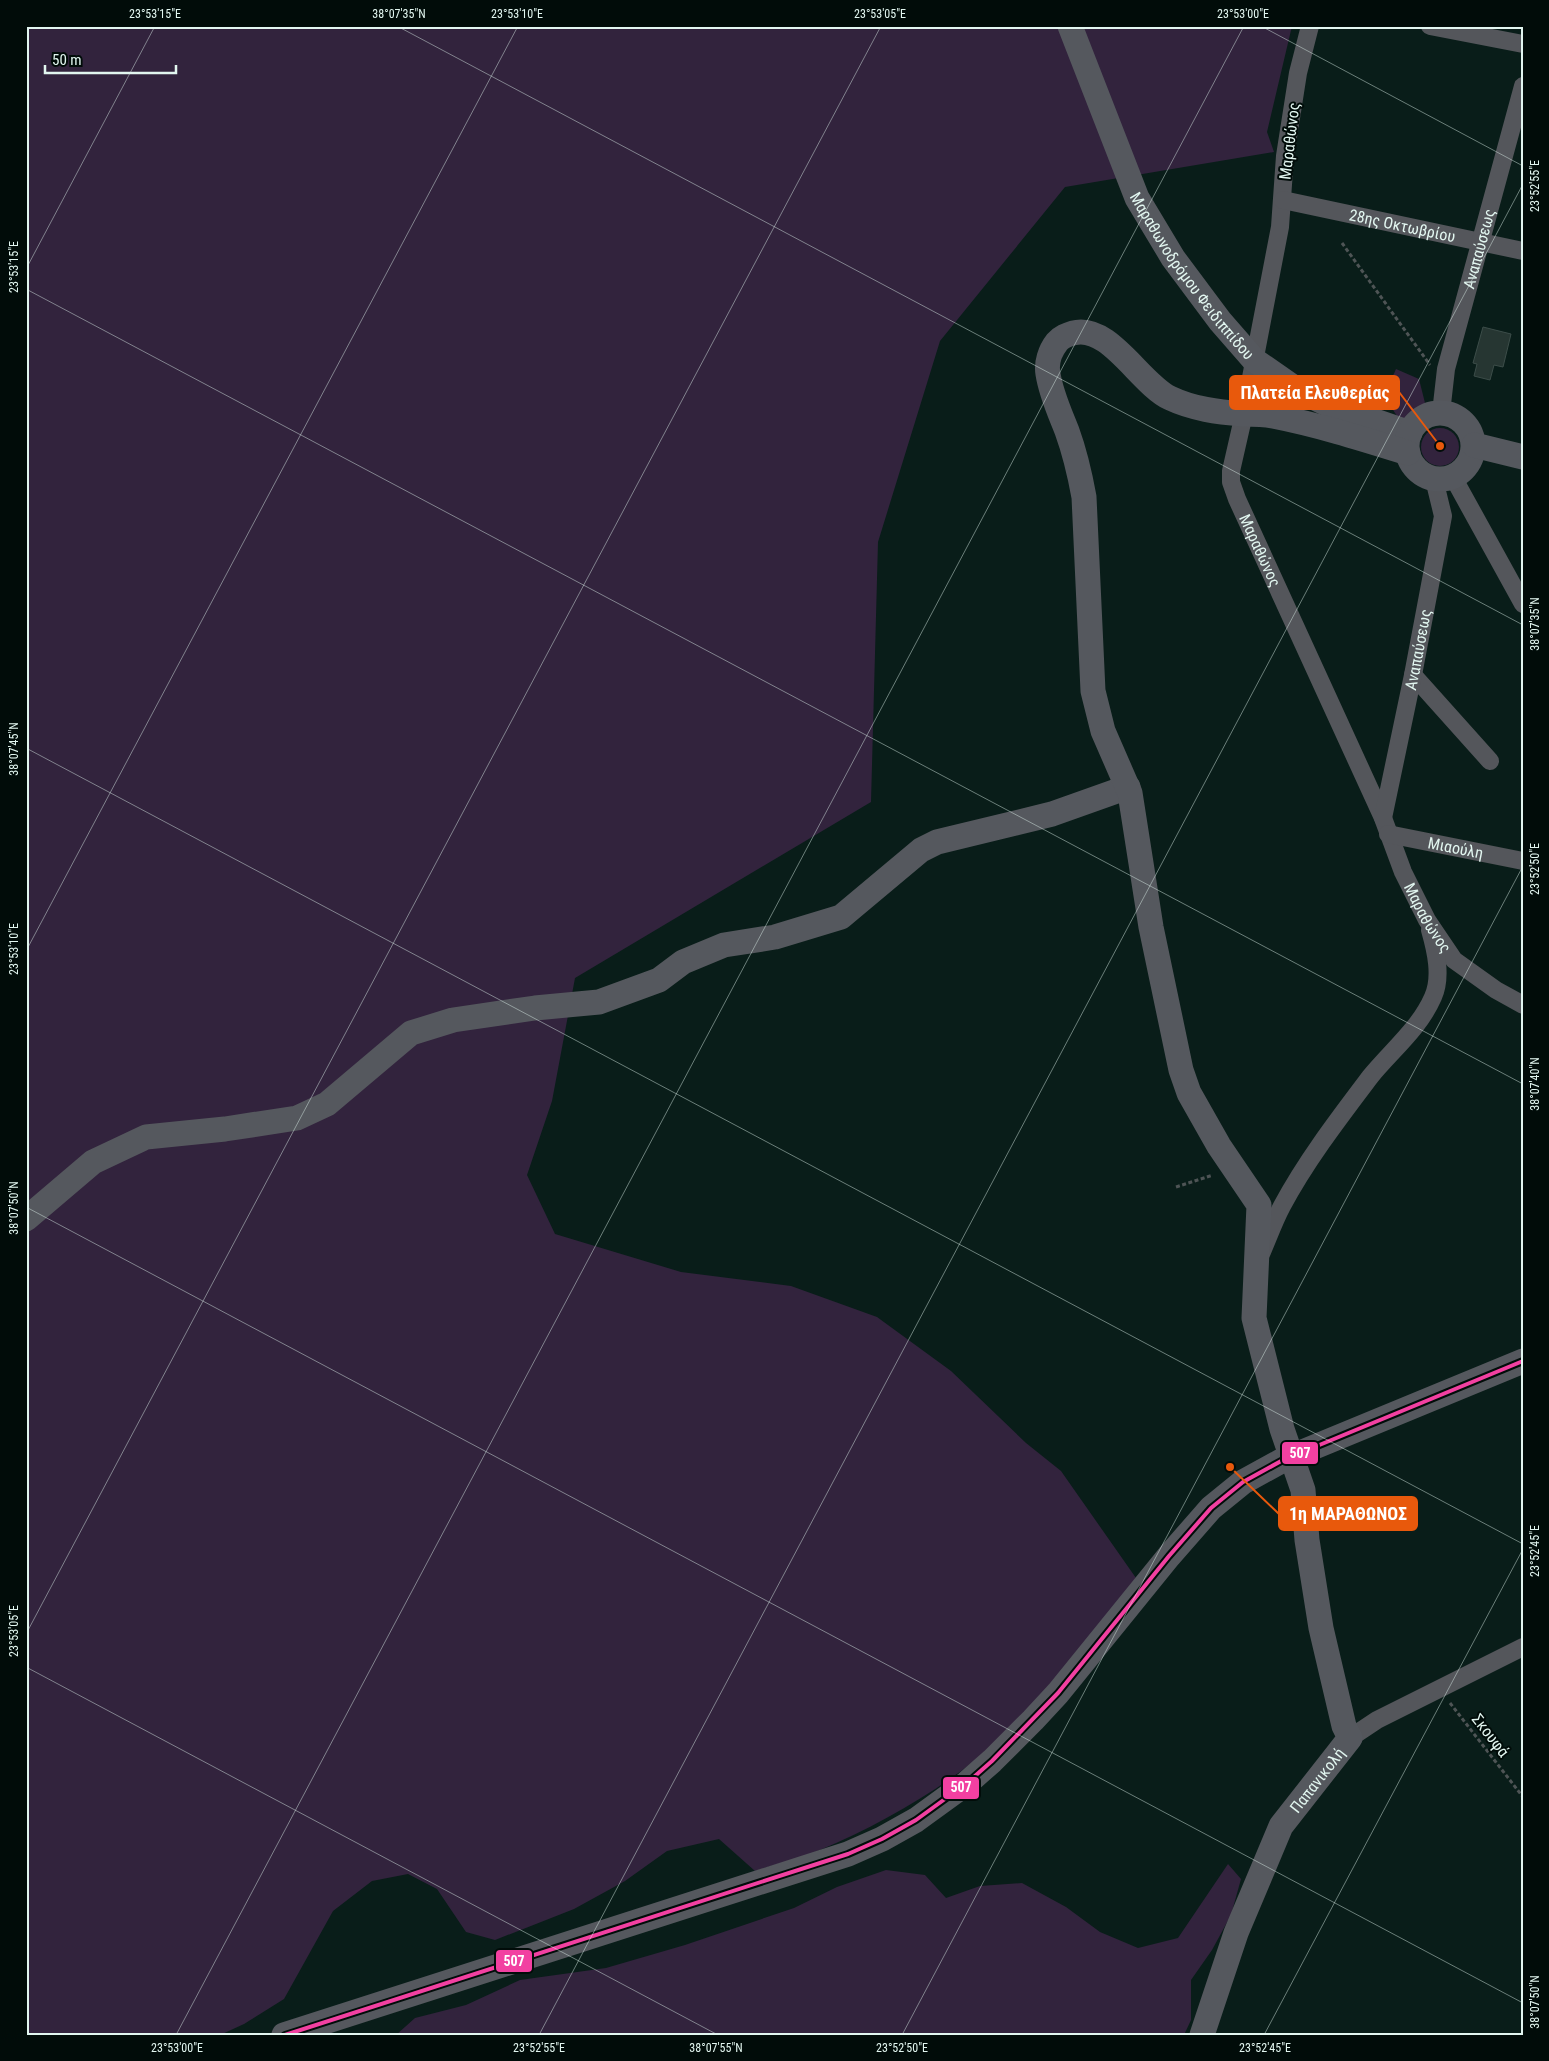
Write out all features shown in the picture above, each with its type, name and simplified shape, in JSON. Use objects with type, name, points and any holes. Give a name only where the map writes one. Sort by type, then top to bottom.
[{"type":"street","name":"Μαραθωνοδρόμου Φειδιππίδου","points":[[1070,26],[1137,198],[1173,258],[1220,321],[1254,360],[1293,387],[1409,443]]},
{"type":"street","name":"Μαραθώνος","points":[[1310,26],[1298,73],[1285,156],[1280,227],[1244,414],[1231,471],[1231,482],[1385,826],[1403,872],[1427,920],[1454,960],[1496,990],[1523,1005]]},
{"type":"street","points":[[1430,26],[1523,44]]},
{"type":"street","name":"Αναπαύσεως","points":[[1441,413],[1446,369],[1523,86]]},
{"type":"street","name":"28ης Οκτωβρίου","points":[[1283,200],[1523,252]]},
{"type":"street","name":"Παπανικολή","points":[[1202,2035],[1236,1933],[1281,1826],[1350,1738],[1344,1726],[1321,1628],[1307,1540],[1303,1490],[1282,1429],[1254,1318],[1259,1205],[1189,1093],[1180,1070],[1151,927],[1130,793],[1103,731],[1093,691],[1084,497],[1078,466],[1050,382],[1048,363],[1058,341],[1067,335],[1079,332],[1091,333],[1103,338],[1114,347],[1142,376],[1167,397],[1203,410],[1270,415],[1409,443]]},
{"type":"street","points":[[1444,478],[1462,472],[1468,464],[1474,445],[1464,423],[1457,418],[1441,413],[1433,414],[1419,421],[1409,443],[1417,469],[1444,478],[1471,509],[1523,604]]},
{"type":"street","points":[[1474,445],[1523,457]]},
{"type":"street","name":"Αναπαύσεως","points":[[1385,826],[1443,516],[1444,478]]},
{"type":"street","points":[[1443,516],[1471,509]]},
{"type":"street","points":[[1413,675],[1490,761]]},
{"type":"street","points":[[26,1219],[93,1162],[146,1137],[225,1129],[297,1118],[327,1104],[411,1033],[453,1020],[535,1008],[599,1002],[659,980],[683,962],[724,945],[774,937],[841,917],[921,850],[936,842],[1052,814],[1128,787]]},
{"type":"street","name":"Μιαούλη","points":[[1385,826],[1523,861]]},
{"type":"street","points":[[1256,1268],[1282,1207],[1299,1177],[1369,1078],[1421,1019],[1434,996],[1438,974],[1435,948],[1427,920]]},
{"type":"street","points":[[284,2035],[848,1854],[882,1839],[916,1820],[992,1762],[1058,1693],[1169,1556],[1211,1508],[1243,1482],[1292,1456],[1523,1361]]},
{"type":"street","points":[[1350,1738],[1364,1728],[1523,1647]]},
{"type":"path","points":[[1342,243],[1444,384]]},
{"type":"path","points":[[1176,1187],[1235,1169]]},
{"type":"path","name":"Σκουφά","points":[[1439,1689],[1523,1797]]},
{"type":"shaded area","points":[[26,26],[1292,26],[1267,132],[1274,152],[1065,187],[940,341],[878,542],[871,802],[575,978],[552,1101],[527,1175],[555,1234],[681,1272],[791,1286],[877,1317],[951,1371],[1026,1443],[1061,1471],[1136,1578],[1053,1684],[997,1742],[957,1774],[913,1803],[843,1840],[796,1859],[755,1871],[719,1839],[667,1851],[625,1881],[574,1909],[495,1940],[466,1932],[437,1889],[408,1874],[372,1881],[333,1911],[284,1999],[244,2024],[220,2035],[26,2035]]},
{"type":"shaded area","points":[[1396,369],[1419,379],[1426,407],[1409,420],[1397,416],[1384,396]]},
{"type":"shaded area","points":[[1440,428],[1454,433],[1459,447],[1454,461],[1440,466],[1426,461],[1421,447],[1426,433]]},
{"type":"shaded area","points":[[1228,1864],[1241,1879],[1231,1915],[1212,1950],[1191,1980],[1191,2020],[1184,2035],[396,2035],[415,2018],[466,2005],[520,1980],[606,1968],[685,1945],[794,1908],[837,1887],[886,1870],[925,1875],[946,1898],[980,1886],[1022,1883],[1066,1907],[1100,1932],[1138,1948],[1178,1938]]},
{"type":"building","points":[[1483,327],[1511,334],[1503,367],[1494,365],[1490,380],[1474,376],[1477,364],[1473,363]]},
{"type":"transit line","name":"507","points":[[285,2035],[848,1854],[882,1839],[916,1820],[967,1783],[992,1761],[1058,1693],[1169,1556],[1211,1508],[1243,1482],[1283,1460],[1523,1361]]},
{"type":"place","name":"Πλατεία Ελευθερίας","points":[[1440,446]]},
{"type":"place","name":"1η ΜΑΡΑΘΩΝΟΣ","points":[[1230,1467]]}]
